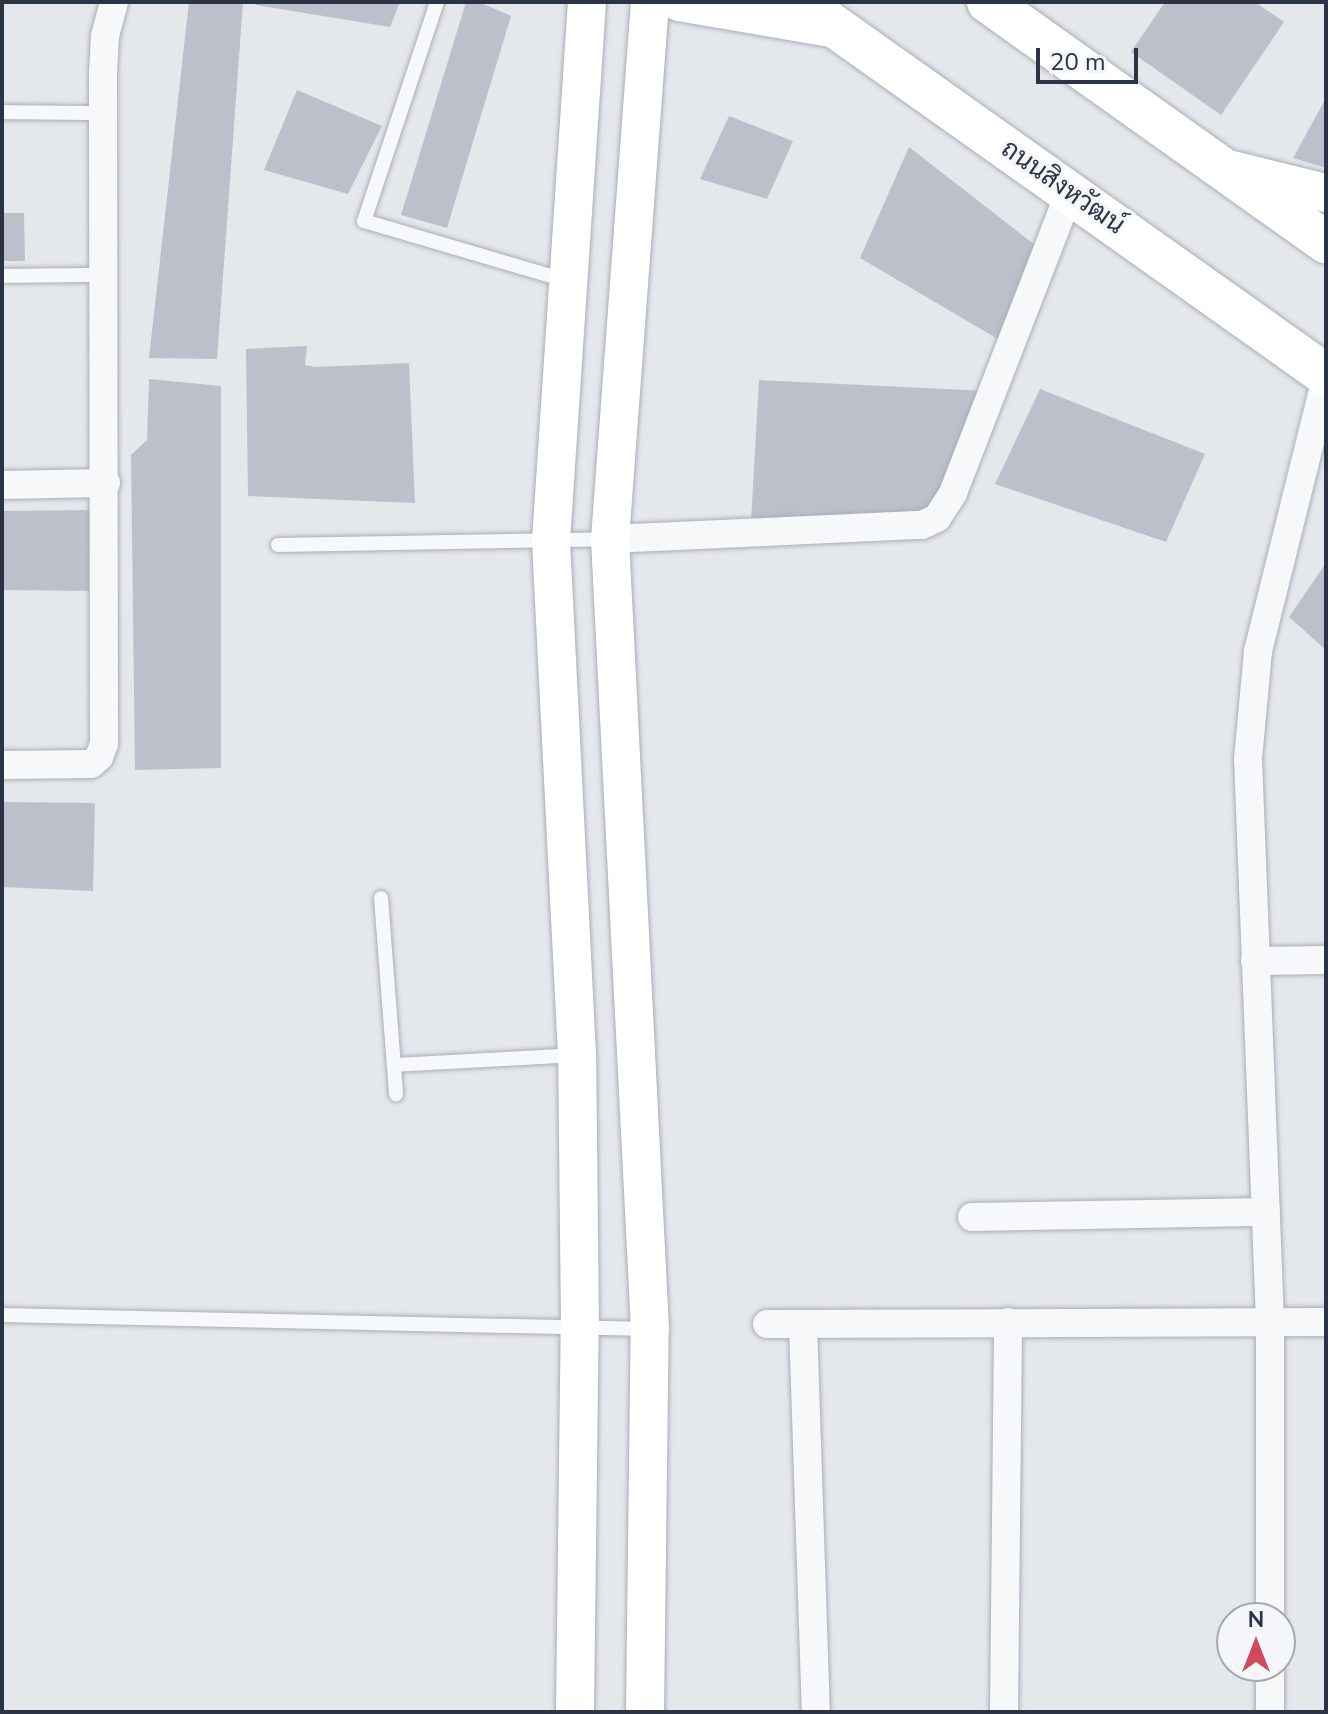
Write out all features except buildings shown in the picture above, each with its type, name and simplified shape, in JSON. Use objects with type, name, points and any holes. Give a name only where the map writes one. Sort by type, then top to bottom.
[{"type":"main road","name":"ถนนสิงหวัฒน์","points":[[800,2],[1070,191],[1326,377]]},
{"type":"main road","points":[[988,2],[1326,242]]},
{"type":"street","points":[[2,765],[83,765],[96,761],[102,751],[106,483],[104,44],[114,2]]},
{"type":"street","points":[[575,1712],[580,1327],[577,1055],[551,541],[587,2]]},
{"type":"street","points":[[645,1712],[650,1329],[610,539],[650,2]]},
{"type":"street","points":[[679,2],[837,29]]},
{"type":"street","points":[[1220,167],[1326,193]]},
{"type":"street","points":[[610,539],[903,526],[927,524],[937,518],[953,493],[1070,191]]},
{"type":"street","points":[[1270,1602],[1270,1321],[1248,759],[1258,651],[1326,377]]},
{"type":"street","points":[[2,485],[106,483]]},
{"type":"street","points":[[1255,961],[1326,960]]},
{"type":"street","points":[[972,1217],[1266,1212]]},
{"type":"street","points":[[1004,1712],[1008,1322]]},
{"type":"street","points":[[767,1324],[1326,1322]]},
{"type":"street","points":[[803,1324],[816,1712]]},
{"type":"street","points":[[1270,1682],[1270,1712]]},
{"type":"lane","points":[[437,2],[364,221],[569,281]]},
{"type":"lane","points":[[2,112],[103,113]]},
{"type":"lane","points":[[2,276],[104,275]]},
{"type":"lane","points":[[278,545],[610,539]]},
{"type":"lane","points":[[381,898],[396,1094]]},
{"type":"lane","points":[[394,1065],[577,1055]]},
{"type":"lane","points":[[2,1315],[650,1329]]}]
